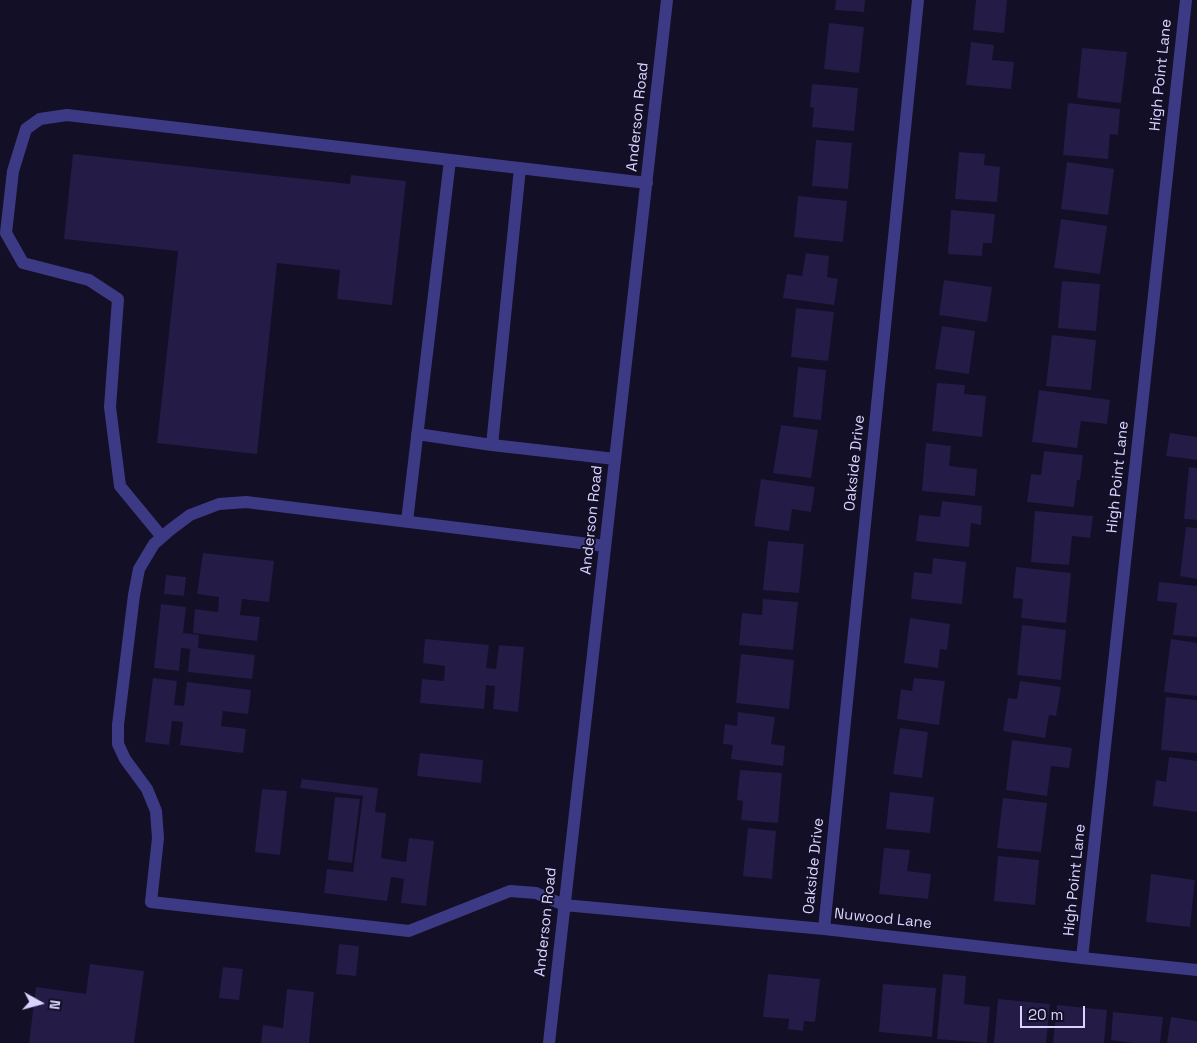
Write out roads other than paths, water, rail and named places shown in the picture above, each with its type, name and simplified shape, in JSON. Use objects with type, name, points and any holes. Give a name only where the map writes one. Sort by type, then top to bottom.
[{"type":"street","name":"Anderson Road","points":[[549,1043],[667,0]]},
{"type":"street","name":"Oakside Drive","points":[[824,929],[918,0]]},
{"type":"street","name":"High Point Lane","points":[[1082,958],[1186,0]]},
{"type":"street","points":[[605,546],[246,502],[219,504],[190,515],[162,538],[120,486],[110,407],[118,299],[89,280],[23,262],[6,233],[13,170],[26,129],[40,119],[67,115],[646,183]]},
{"type":"street","points":[[407,521],[450,160]]},
{"type":"street","points":[[492,444],[520,168]]},
{"type":"street","points":[[418,434],[615,459]]},
{"type":"street","name":"Nuwood Lane","points":[[162,538],[154,544],[139,569],[118,725],[118,744],[125,759],[147,789],[156,811],[158,838],[151,902],[409,931],[510,891],[536,894],[564,905],[824,929],[1197,970]]}]
